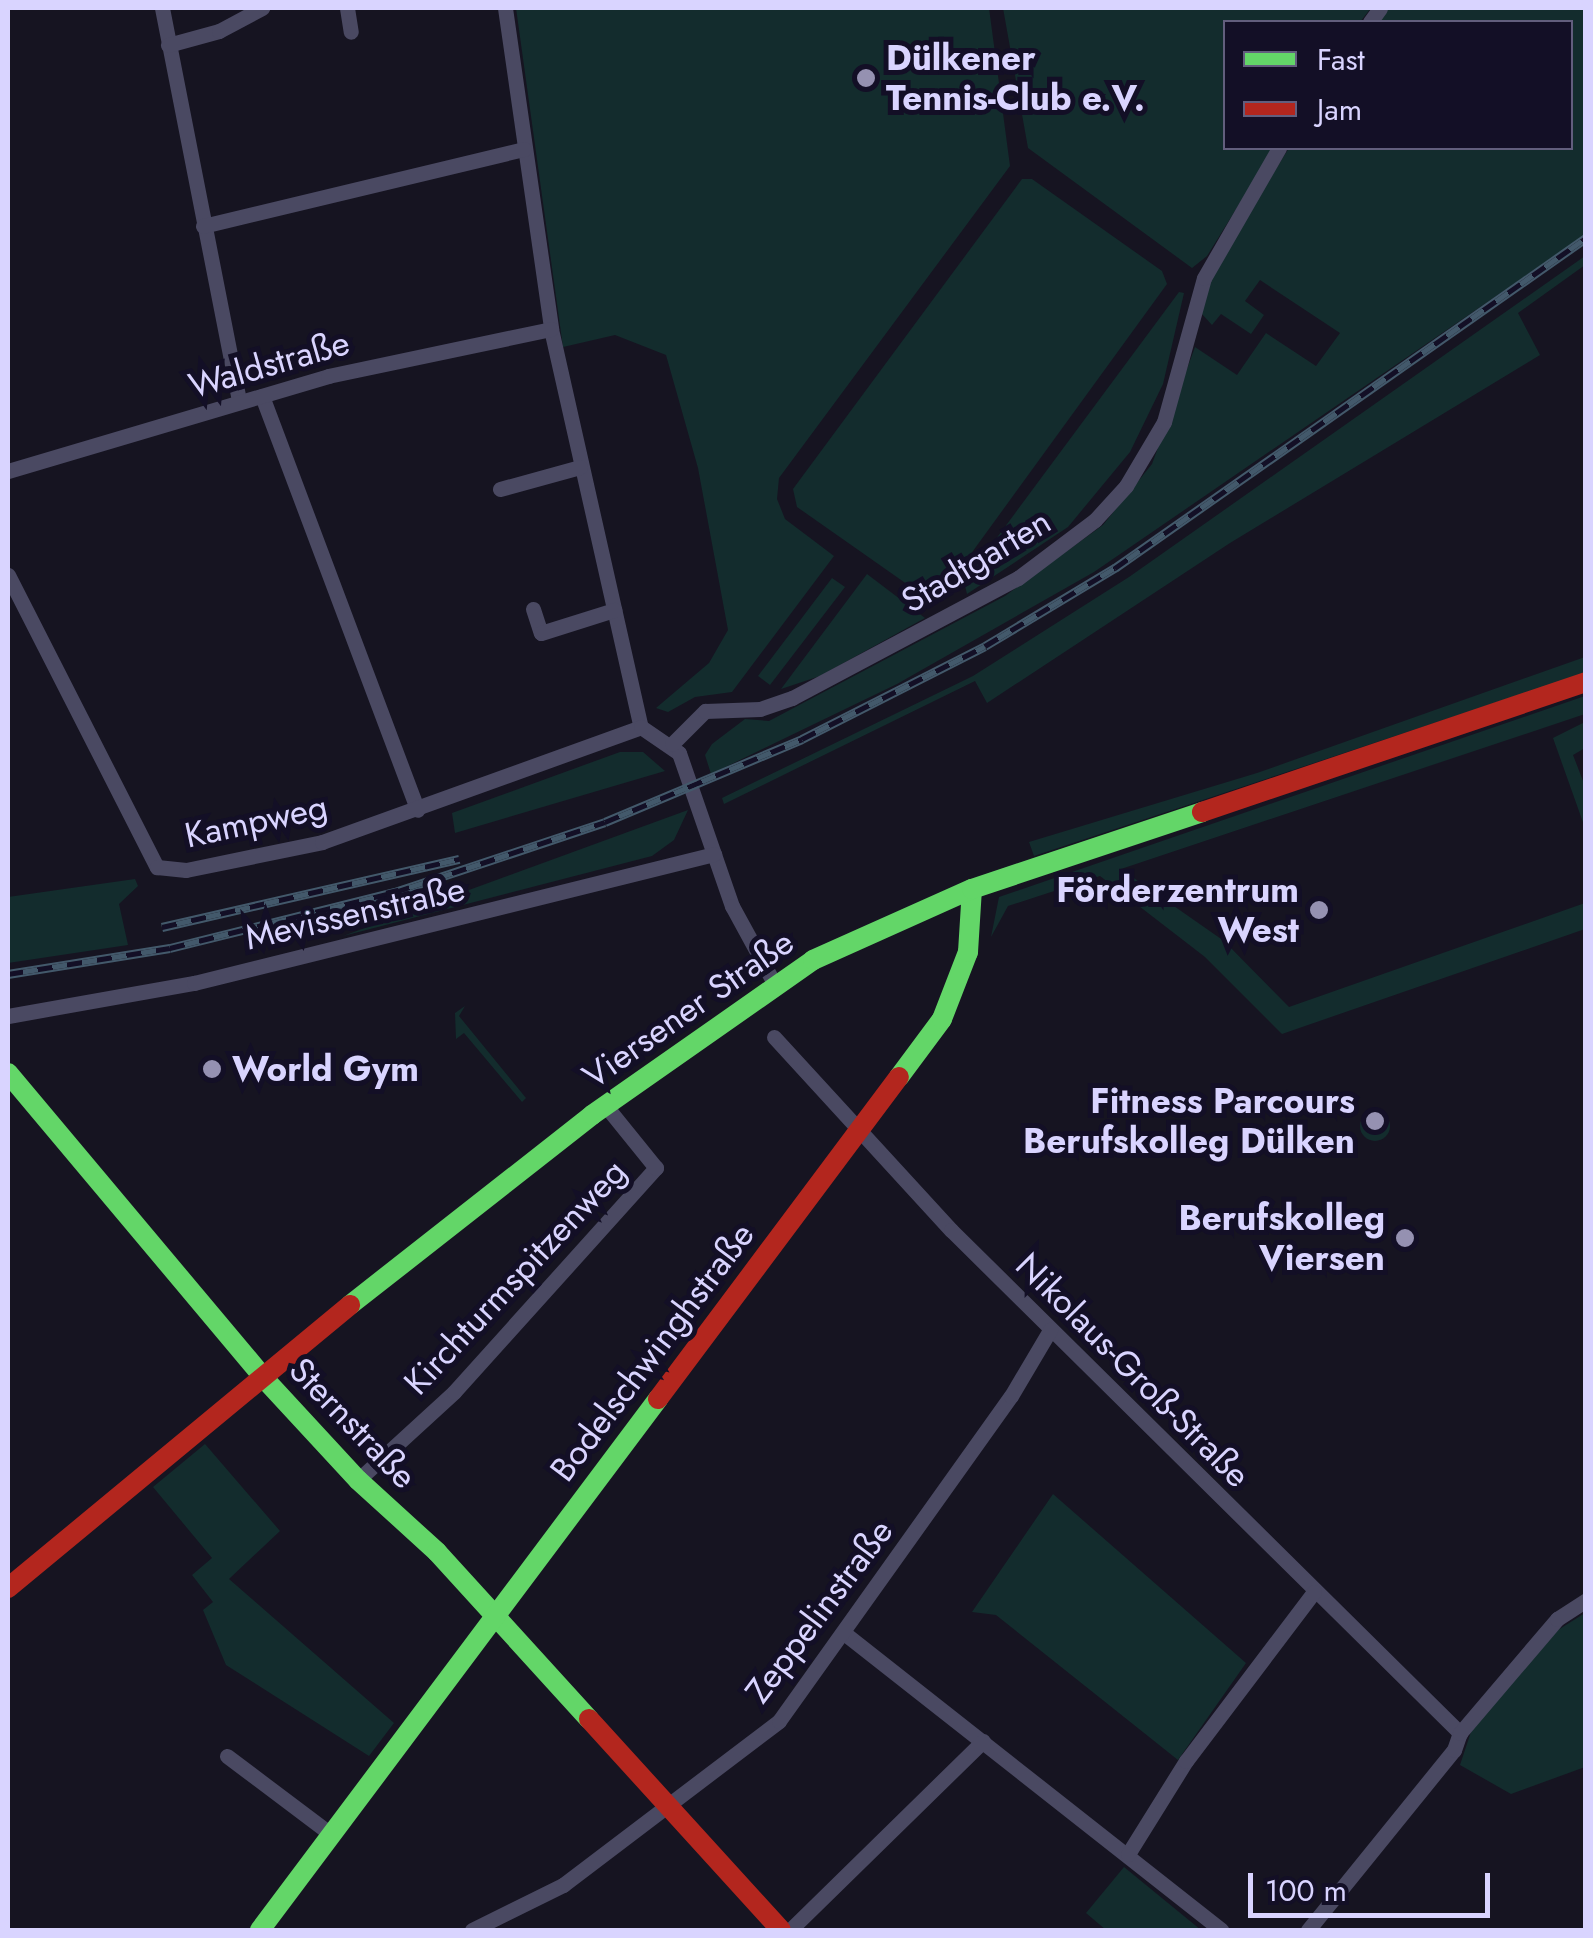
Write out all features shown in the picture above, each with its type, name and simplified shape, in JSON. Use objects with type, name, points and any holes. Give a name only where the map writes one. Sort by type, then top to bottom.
[{"type":"street","points":[[162,8],[239,402]]},
{"type":"street","points":[[168,45],[219,32],[262,8]]},
{"type":"street","points":[[347,8],[350,32]]},
{"type":"street","points":[[505,8],[550,328],[641,727],[672,744],[732,906],[774,983]]},
{"type":"street","points":[[203,226],[524,149]]},
{"type":"street","name":"Stadtgarten","points":[[672,744],[705,711],[760,710],[810,689],[1018,578],[1094,520],[1126,486],[1164,422],[1180,380],[1204,278],[1278,150]]},
{"type":"street","name":"Waldstraße","points":[[8,471],[239,402],[467,342],[550,328]]},
{"type":"street","points":[[262,396],[418,810]]},
{"type":"street","points":[[500,490],[580,467]]},
{"type":"street","name":"Kampweg","points":[[8,575],[157,866],[186,870],[322,842],[641,727]]},
{"type":"street","points":[[533,609],[541,634],[614,610]]},
{"type":"street","name":"Viersener Straße","points":[[8,1588],[261,1375],[605,1105],[774,983],[972,889],[1586,682]]},
{"type":"street","name":"Mevissenstraße","points":[[8,1016],[194,983],[714,854]]},
{"type":"street","name":"Bodelschwinghstraße","points":[[260,1930],[955,996],[968,952],[972,889]]},
{"type":"street","name":"Nikolaus-Groß-Straße","points":[[774,1037],[855,1132],[1460,1734]]},
{"type":"street","name":"Sternstraße","points":[[8,1073],[261,1375],[358,1480],[437,1552],[781,1930]]},
{"type":"street","name":"Kirchturmspitzenweg","points":[[358,1480],[454,1392],[656,1168],[605,1105]]},
{"type":"street","name":"Zeppelinstraße","points":[[472,1930],[563,1884],[780,1721],[1011,1396],[1050,1330]]},
{"type":"street","points":[[1128,1854],[1186,1761],[1314,1592]]},
{"type":"street","points":[[1308,1930],[1454,1750],[1460,1734],[1557,1619],[1586,1600]]},
{"type":"street","points":[[844,1633],[1221,1930]]},
{"type":"street","points":[[790,1930],[982,1741]]},
{"type":"street","points":[[227,1756],[332,1834]]},
{"type":"green space","points":[[516,8],[989,8],[1010,166],[779,478],[777,499],[785,519],[834,556],[732,692],[695,697],[668,712],[656,708],[709,663],[728,630],[698,468],[666,355],[615,335],[563,347]]},
{"type":"green space","points":[[1003,8],[1371,8],[1362,20],[1223,20],[1223,150],[1273,150],[1207,256],[1192,268],[1028,148]]},
{"type":"green space","points":[[1387,8],[1585,8],[1585,235],[1094,572],[897,684],[711,774],[705,755],[712,744],[745,719],[769,721],[1005,596],[1103,525],[1152,464],[1195,347],[1237,375],[1266,333],[1316,366],[1340,333],[1260,280],[1245,301],[1264,315],[1251,334],[1221,314],[1212,325],[1201,313],[1208,278],[1288,150],[1573,150],[1573,20],[1378,20]]},
{"type":"green space","points":[[1022,179],[1032,179],[1162,271],[1167,284],[941,595],[921,594],[797,507],[793,489]]},
{"type":"green space","points":[[1585,256],[1585,265],[1518,313],[1540,355],[1230,543],[987,703],[975,681],[724,804],[722,798],[973,676],[1129,577]]},
{"type":"green space","points":[[1179,292],[1184,293],[1163,384],[1130,452],[1068,527],[967,594],[964,582]]},
{"type":"green space","points":[[867,574],[925,618],[820,676],[781,689]]},
{"type":"green space","points":[[832,578],[845,587],[770,685],[758,676]]},
{"type":"green space","points":[[1585,657],[1585,673],[1034,856],[1029,842],[1257,773]]},
{"type":"green space","points":[[1585,696],[1585,714],[1121,869],[1224,941],[1289,1007],[1585,903],[1585,929],[1282,1034],[1205,957],[1100,876],[1008,906],[991,937],[999,897]]},
{"type":"green space","points":[[1585,722],[1585,748],[1573,755],[1585,786],[1585,828],[1553,738]]},
{"type":"green space","points":[[620,752],[643,752],[665,771],[455,833],[452,813]]},
{"type":"green space","points":[[688,810],[674,840],[652,856],[343,936]]},
{"type":"green space","points":[[135,879],[138,886],[119,904],[128,945],[8,963],[8,897]]},
{"type":"green space","points":[[465,1006],[459,1016],[526,1098],[522,1102],[464,1033],[456,1039],[455,1013]]},
{"type":"green space","name":"Fitness Parcours Berufskolleg Dülken","points":[[1375,1111],[1385,1116],[1390,1126],[1385,1136],[1375,1141],[1365,1136],[1360,1126],[1365,1116]]},
{"type":"green space","points":[[205,1444],[280,1531],[229,1579],[394,1723],[369,1756],[226,1665],[203,1610],[213,1602],[192,1575],[212,1558],[153,1487]]},
{"type":"green space","points":[[1053,1494],[1246,1663],[1178,1760],[996,1615],[972,1612]]},
{"type":"green space","points":[[1585,1613],[1585,1767],[1511,1794],[1460,1765],[1472,1729],[1558,1630]]},
{"type":"green space","points":[[1124,1867],[1201,1930],[1106,1930],[1086,1913]]},
{"type":"railway","points":[[8,974],[170,948],[395,892],[605,822],[802,739],[985,646],[1115,568],[1586,238]]},
{"type":"railway","points":[[162,927],[459,859]]},
{"type":"traffic: fast","points":[[350,1305],[592,1115],[813,960],[972,889],[1202,812]]},
{"type":"traffic: fast","points":[[899,1077],[942,1019],[968,952],[972,889]]},
{"type":"traffic: fast","points":[[8,1073],[261,1375],[358,1480],[437,1552],[589,1719]]},
{"type":"traffic: fast","points":[[260,1930],[658,1399]]},
{"type":"traffic: jam","points":[[1202,812],[1586,682]]},
{"type":"traffic: jam","points":[[658,1399],[899,1077]]},
{"type":"traffic: jam","points":[[8,1588],[350,1305]]},
{"type":"traffic: jam","points":[[589,1719],[781,1930]]},
{"type":"place","name":"Dülkener Tennis-Club e.V.","points":[[866,78]]},
{"type":"place","name":"Förderzentrum West","points":[[1319,910]]},
{"type":"place","name":"World Gym","points":[[212,1069]]},
{"type":"place","name":"Fitness Parcours Berufskolleg Dülken","points":[[1375,1121]]},
{"type":"place","name":"Berufskolleg Viersen","points":[[1405,1238]]}]
